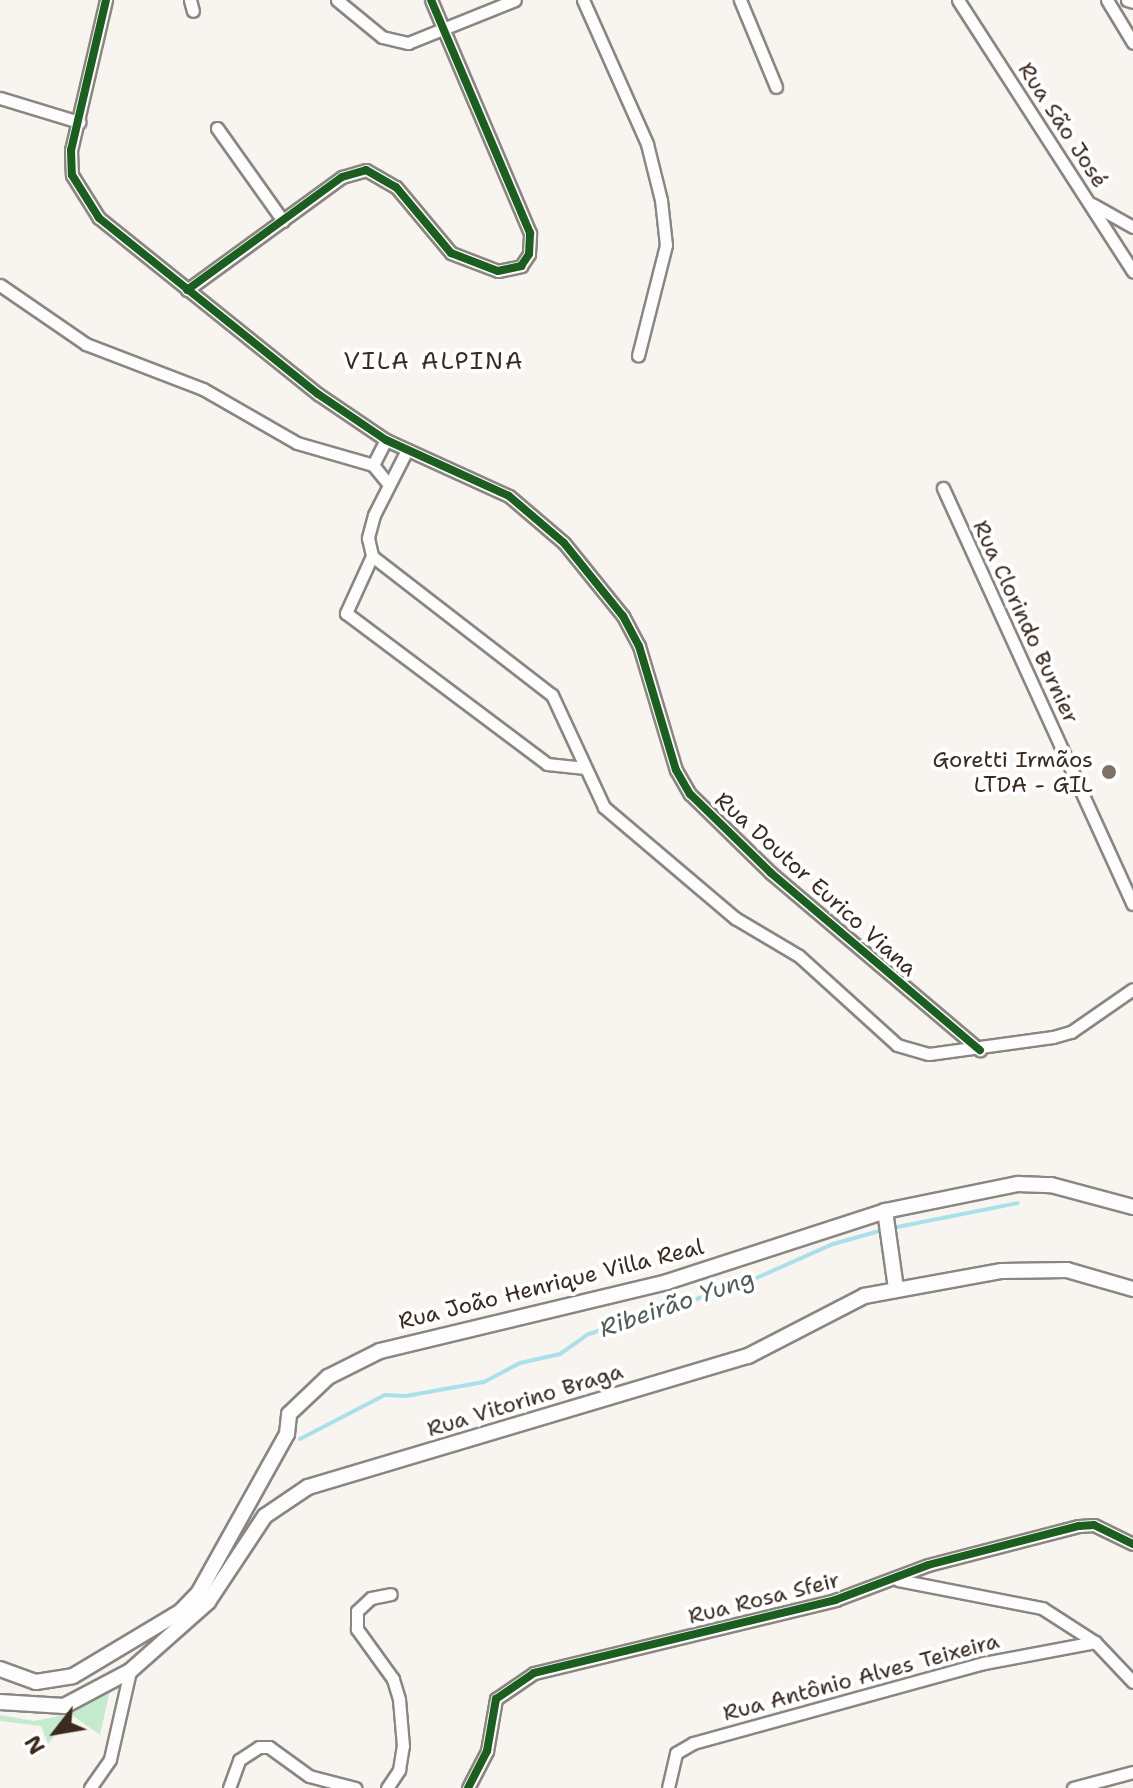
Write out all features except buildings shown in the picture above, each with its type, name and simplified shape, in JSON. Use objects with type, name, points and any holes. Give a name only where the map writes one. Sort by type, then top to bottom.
[{"type":"main road","name":"Rua João Henrique Villa Real","points":[[3,1674],[52,1681],[85,1670],[180,1612],[199,1592],[287,1434],[289,1414],[345,1366],[398,1346],[667,1282],[886,1215],[1018,1184],[1051,1185],[1133,1207]]},
{"type":"main road","points":[[886,1215],[896,1288]]},
{"type":"main road","name":"Rua Vitorino Braga","points":[[0,1702],[64,1706],[130,1671],[208,1602],[265,1516],[308,1487],[748,1356],[842,1305],[896,1288],[1002,1271],[1067,1270],[1133,1289]]},
{"type":"street","name":"Rua Doutor Eurico Viana","points":[[106,0],[79,122],[72,175],[99,218],[318,394],[386,440],[509,496],[564,543],[607,593],[639,646],[676,770],[690,794],[771,873],[980,1050]]},
{"type":"street","points":[[337,0],[394,42],[446,32],[515,0]]},
{"type":"street","points":[[187,290],[342,177],[366,170],[396,187],[451,253],[498,271],[521,266],[529,254],[530,233],[431,0]]},
{"type":"street","points":[[583,0],[647,144],[661,200],[666,245],[638,356]]},
{"type":"street","points":[[740,0],[776,87]]},
{"type":"street","name":"Rua São José","points":[[958,0],[1133,272]]},
{"type":"street","points":[[1107,0],[1133,43]]},
{"type":"street","points":[[1127,0],[1133,2]]},
{"type":"street","points":[[0,98],[79,122]]},
{"type":"street","points":[[217,128],[283,221]]},
{"type":"street","points":[[1089,202],[1133,227]]},
{"type":"street","points":[[0,285],[86,344],[203,389],[297,443],[373,465],[387,482]]},
{"type":"street","points":[[373,465],[386,440]]},
{"type":"street","points":[[407,450],[387,482],[368,538],[372,556],[346,613],[538,759],[583,768]]},
{"type":"street","name":"Rua Clorindo Burnier","points":[[943,488],[1133,904]]},
{"type":"street","points":[[372,556],[552,695],[583,768],[604,807],[735,918],[799,956],[897,1045],[929,1054],[980,1050],[1071,1032],[1133,989]]},
{"type":"street","name":"Rua Rosa Sfeir","points":[[468,1788],[487,1751],[496,1699],[525,1677],[898,1580],[928,1565],[1079,1526],[1108,1529],[1133,1544]]},
{"type":"street","points":[[898,1580],[1023,1601],[1060,1615],[1095,1642],[1133,1682]]},
{"type":"street","points":[[387,1788],[399,1770],[403,1746],[399,1699],[393,1679],[357,1629],[357,1611],[371,1598],[391,1594]]},
{"type":"street","name":"Rua Antônio Alves Teixeira","points":[[668,1788],[676,1753],[693,1743],[984,1663],[1095,1642]]},
{"type":"street","points":[[90,1788],[110,1759],[130,1671]]},
{"type":"street","points":[[229,1788],[239,1760],[259,1747],[269,1747],[309,1776],[355,1788]]},
{"type":"street","points":[[1073,1788],[1133,1772]]},
{"type":"green space","points":[[110,1690],[100,1735],[72,1715],[48,1744],[41,1726],[0,1721],[0,1715],[34,1721],[55,1717]]},
{"type":"waterway","name":"Ribeirão Yung","points":[[892,1228],[1018,1203]]},
{"type":"waterway","name":"Ribeirão Yung","points":[[300,1439],[385,1395],[406,1396],[484,1382],[520,1363],[560,1354],[589,1334],[743,1284],[833,1244],[883,1230]]},
{"type":"cycle path","points":[[106,0],[71,150],[72,175],[99,218],[318,394],[386,440],[509,496],[564,543],[623,616],[639,646],[676,770],[690,794],[771,873],[980,1050]]},
{"type":"cycle path","points":[[187,290],[342,177],[366,170],[396,187],[451,253],[498,271],[521,266],[529,254],[530,233],[431,0]]},
{"type":"cycle path","points":[[468,1788],[487,1751],[496,1699],[534,1673],[835,1600],[928,1565],[1079,1526],[1094,1525],[1133,1544]]},
{"type":"place","name":"Goretti Irmãos LTDA - GIL","points":[[1109,772]]},
{"type":"district","name":"VILA ALPINA","points":[[434,362]]}]
